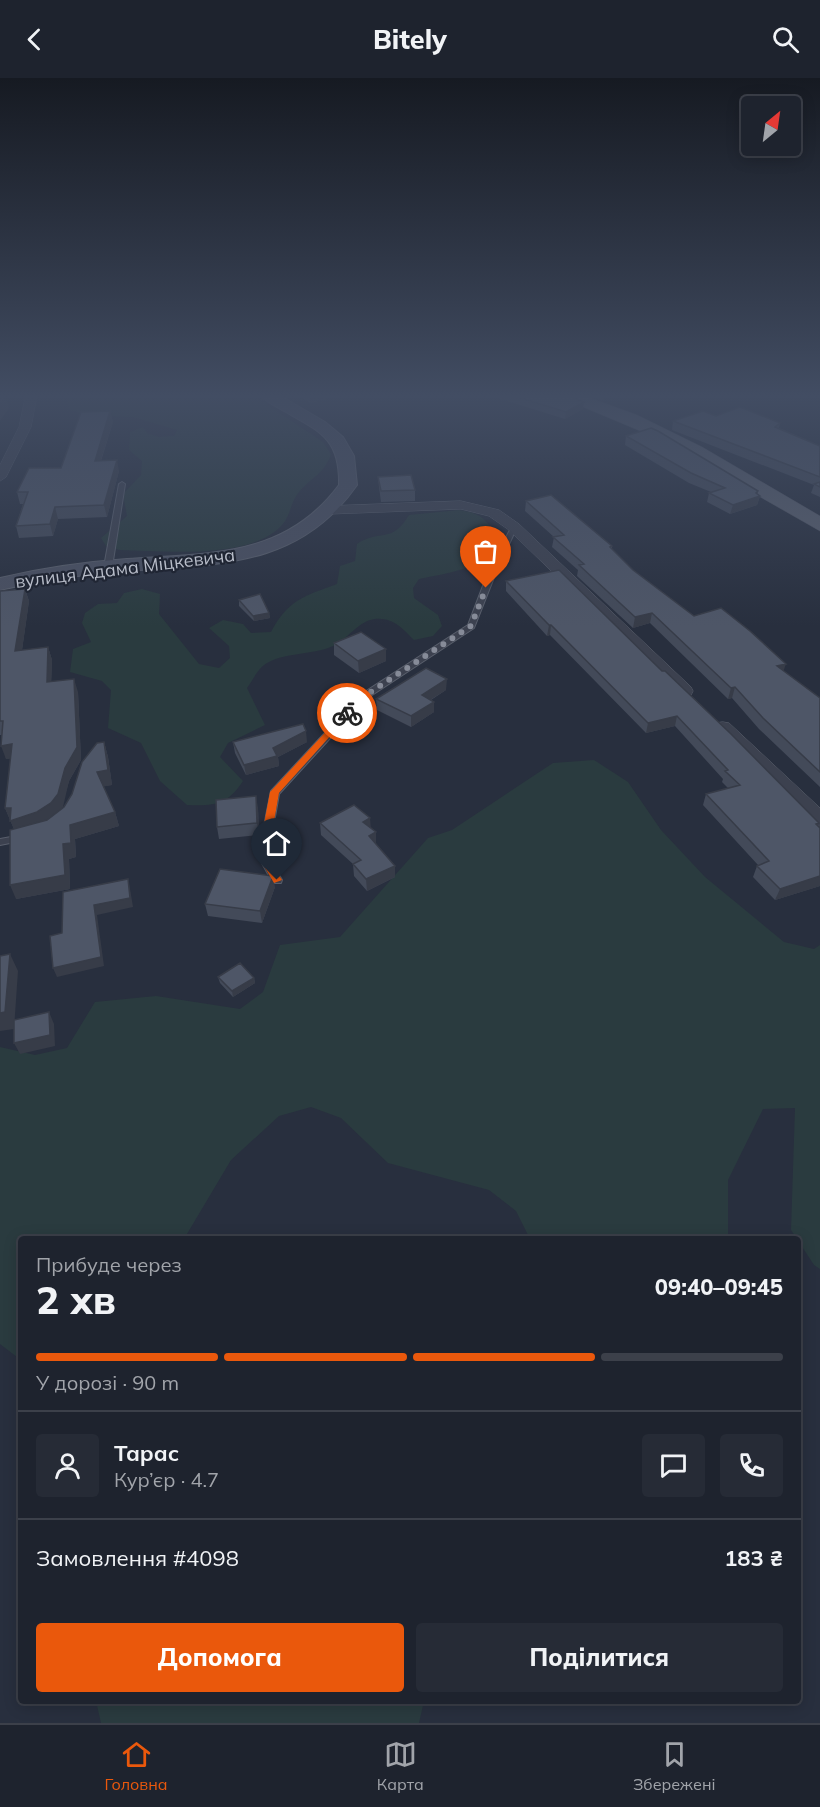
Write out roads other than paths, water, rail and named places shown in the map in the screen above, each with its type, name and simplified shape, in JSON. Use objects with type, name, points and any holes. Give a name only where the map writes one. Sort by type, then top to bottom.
[{"type":"main road","points":[[728,472],[820,525]]},
{"type":"street","name":"вулиця Адама Міцкевича","points":[[0,584],[22,578],[108,567],[223,558],[249,553],[284,541],[330,510],[348,485],[347,472]]},
{"type":"street","points":[[330,510],[461,505],[494,513],[514,527],[693,698]]},
{"type":"street","points":[[710,714],[820,819]]},
{"type":"lane","points":[[108,567],[122,484]]},
{"type":"lane","points":[[277,880],[263,856],[274,792],[363,697],[471,626],[493,570],[514,527]]},
{"type":"lane","points":[[0,842],[30,836]]}]
